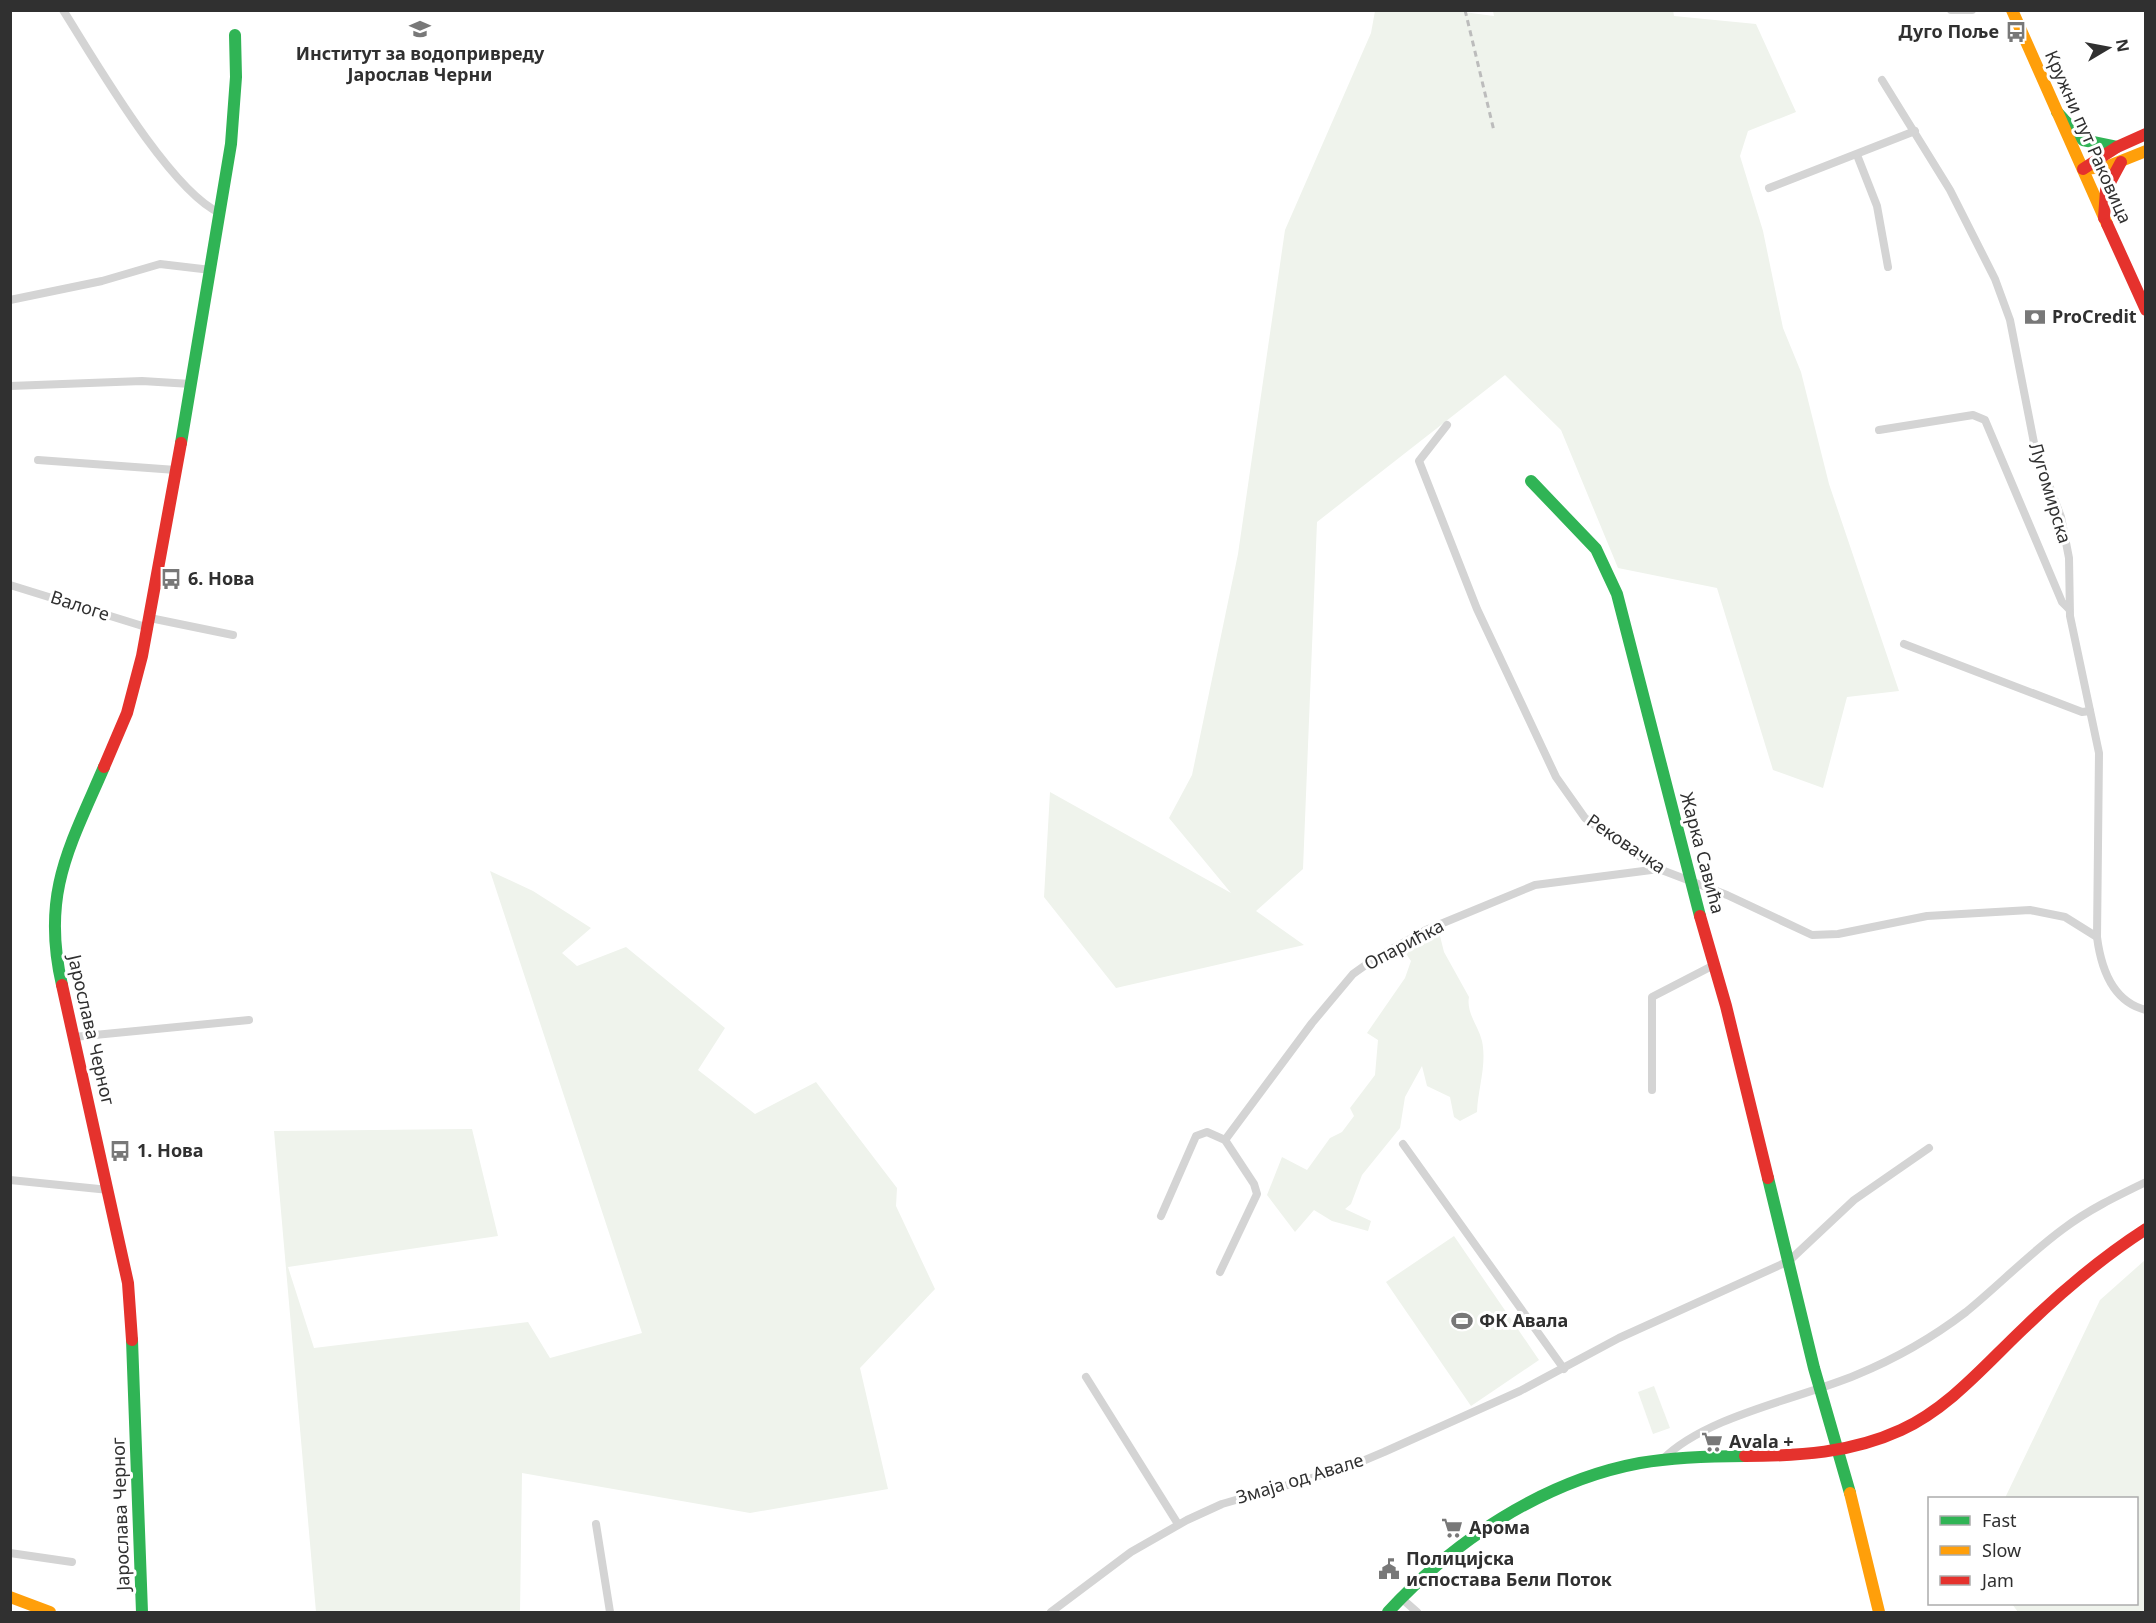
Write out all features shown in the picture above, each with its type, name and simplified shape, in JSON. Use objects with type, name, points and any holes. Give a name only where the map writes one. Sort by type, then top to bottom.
[{"type":"main road","name":"Кружни пут Раковица","points":[[2012,10],[2145,310]]},
{"type":"main road","name":"Јарослава Черног","points":[[142,1612],[131,1317],[125,1264],[54,941],[55,896],[67,853],[127,713],[150,623],[220,213],[234,110],[235,35]]},
{"type":"main road","points":[[2057,112],[2083,140],[2117,147]]},
{"type":"main road","points":[[2083,169],[2117,147],[2145,134]]},
{"type":"main road","points":[[2083,169],[2121,162],[2145,151]]},
{"type":"main road","points":[[2104,218],[2106,190],[2121,162]]},
{"type":"main road","name":"Жарка Савића","points":[[1532,481],[1596,549],[1605,563],[1620,604],[1690,881],[1714,965],[1814,1368],[1840,1450],[1879,1612]]},
{"type":"main road","points":[[1388,1612],[1438,1562],[1518,1511],[1586,1480],[1632,1465],[1661,1460],[1810,1456],[1840,1450],[1889,1435],[1923,1418],[1964,1385],[2068,1286],[2145,1229]]},
{"type":"main road","points":[[10,1597],[50,1612]]},
{"type":"street","points":[[63,10],[143,133],[193,191],[220,213]]},
{"type":"street","points":[[1951,10],[1972,10]]},
{"type":"street","name":"Лугомирска","points":[[1882,80],[1915,131],[1973,233],[2007,313],[2035,448],[2055,498],[2066,541],[2069,609],[2100,770],[2097,937]]},
{"type":"street","points":[[1769,188],[1915,131]]},
{"type":"street","points":[[1857,154],[1879,213],[1888,267]]},
{"type":"street","points":[[10,300],[102,281],[160,264],[211,270]]},
{"type":"street","points":[[10,386],[142,381],[191,384]]},
{"type":"street","points":[[1879,430],[1973,415],[1985,420],[2062,602],[2069,609]]},
{"type":"street","name":"Рековачка","points":[[1447,425],[1419,461],[1473,600],[1546,758],[1569,799],[1585,818],[1659,869],[1727,895],[1812,935],[1838,934],[1927,916],[2030,910],[2065,917],[2097,937]]},
{"type":"street","points":[[38,460],[176,470]]},
{"type":"street","name":"Валоге","points":[[10,585],[150,623],[232,635]]},
{"type":"street","points":[[1905,644],[2082,711],[2090,711]]},
{"type":"street","name":"Опарићка","points":[[1225,1140],[1312,1023],[1353,974],[1368,962],[1426,930],[1535,885],[1659,869]]},
{"type":"street","points":[[2097,937],[2103,964],[2115,988],[2128,1004],[2145,1010]]},
{"type":"street","points":[[1652,1090],[1652,997],[1714,965]]},
{"type":"street","points":[[74,1037],[249,1020]]},
{"type":"street","points":[[1161,1216],[1196,1136],[1207,1132],[1225,1140],[1254,1184],[1257,1194],[1220,1272]]},
{"type":"street","points":[[1403,1144],[1564,1369]]},
{"type":"street","name":"Змаја од Авале","points":[[1051,1612],[1131,1552],[1178,1524],[1228,1502],[1346,1468],[1564,1369],[1619,1338],[1789,1261],[1854,1200],[1929,1148]]},
{"type":"street","points":[[10,1180],[109,1190]]},
{"type":"street","points":[[1661,1460],[1681,1443],[1709,1429],[1856,1376],[1914,1347],[1965,1312],[2062,1229],[2090,1211],[2145,1182]]},
{"type":"street","points":[[1086,1377],[1178,1524]]},
{"type":"street","points":[[596,1524],[610,1612]]},
{"type":"street","points":[[10,1552],[72,1562]]},
{"type":"street","points":[[1401,1597],[1417,1612]]},
{"type":"shaded area","points":[[1673,10],[1674,16],[1756,24],[1796,112],[1748,131],[1740,156],[1763,231],[1783,328],[1801,372],[1829,484],[1899,691],[1847,697],[1823,788],[1773,770],[1717,588],[1618,568],[1561,430],[1505,375],[1317,522],[1303,869],[1256,911],[1304,945],[1116,988],[1044,897],[1050,792],[1231,893],[1169,818],[1192,775],[1238,554],[1285,230],[1371,33],[1375,11],[1456,11],[1494,16],[1493,11]]},
{"type":"shaded area","points":[[490,871],[533,891],[591,928],[562,953],[577,966],[626,947],[725,1028],[698,1070],[755,1114],[816,1082],[897,1188],[896,1206],[935,1289],[860,1368],[888,1489],[750,1513],[522,1473],[520,1612],[316,1612],[274,1131],[472,1129],[498,1236],[288,1267],[314,1348],[528,1322],[550,1358],[642,1333]]},
{"type":"shaded area","points":[[1439,932],[1444,952],[1469,997],[1471,1014],[1482,1041],[1483,1068],[1477,1112],[1460,1121],[1454,1117],[1450,1097],[1427,1086],[1422,1066],[1405,1097],[1400,1128],[1362,1175],[1351,1204],[1345,1209],[1371,1221],[1368,1231],[1332,1221],[1314,1210],[1295,1232],[1267,1195],[1282,1157],[1307,1170],[1330,1138],[1342,1132],[1354,1116],[1350,1108],[1375,1075],[1378,1040],[1367,1033],[1405,978],[1411,961],[1402,948]]},
{"type":"shaded area","name":"ФК Авала","points":[[1454,1236],[1539,1360],[1471,1406],[1386,1282]]},
{"type":"shaded area","points":[[2145,1260],[2145,1612],[2018,1612],[2013,1605],[2138,1605],[2138,1497],[2005,1497],[2100,1300]]},
{"type":"shaded area","points":[[1654,1386],[1670,1428],[1653,1434],[1638,1392]]},
{"type":"railway","points":[[1465,10],[1494,131]]},
{"type":"traffic: fast","points":[[181,443],[231,144],[236,77],[235,35]]},
{"type":"traffic: fast","points":[[2057,112],[2083,140],[2117,147]]},
{"type":"traffic: fast","points":[[1531,481],[1596,549],[1617,594],[1700,916]]},
{"type":"traffic: fast","points":[[62,985],[56,953],[57,897],[70,848],[104,767]]},
{"type":"traffic: fast","points":[[1768,1178],[1814,1368],[1850,1493]]},
{"type":"traffic: fast","points":[[132,1340],[142,1612]]},
{"type":"traffic: fast","points":[[1388,1612],[1442,1561],[1471,1538],[1535,1499],[1569,1484],[1640,1463],[1692,1457],[1745,1456]]},
{"type":"traffic: slow","points":[[2012,10],[2107,224]]},
{"type":"traffic: slow","points":[[2083,169],[2106,167],[2146,151]]},
{"type":"traffic: slow","points":[[1850,1493],[1879,1612]]},
{"type":"traffic: slow","points":[[10,1597],[50,1612]]},
{"type":"traffic: jam","points":[[2083,169],[2117,147],[2146,134]]},
{"type":"traffic: jam","points":[[2104,218],[2106,190],[2121,162]]},
{"type":"traffic: jam","points":[[2107,224],[2146,310]]},
{"type":"traffic: jam","points":[[104,767],[127,713],[142,656],[181,443]]},
{"type":"traffic: jam","points":[[1700,916],[1726,1006],[1768,1178]]},
{"type":"traffic: jam","points":[[62,985],[128,1283],[132,1340]]},
{"type":"traffic: jam","points":[[1745,1456],[1805,1454],[1844,1448],[1882,1438],[1918,1421],[1966,1385],[2037,1315],[2067,1289],[2146,1229]]},
{"type":"place","name":"Институт за водопривреду Јарослав Черни","points":[[420,29]]},
{"type":"place","name":"Дуго Поље","points":[[2016,32]]},
{"type":"place","name":"ProCredit","points":[[2035,317]]},
{"type":"place","name":"6. Нова","points":[[171,579]]},
{"type":"place","name":"1. Нова","points":[[120,1151]]},
{"type":"place","name":"ФК Авала","points":[[1462,1321]]},
{"type":"place","name":"Avala +","points":[[1712,1442]]},
{"type":"place","name":"Арома","points":[[1452,1528]]},
{"type":"place","name":"Полицијска испостава Бели Поток","points":[[1389,1569]]}]
